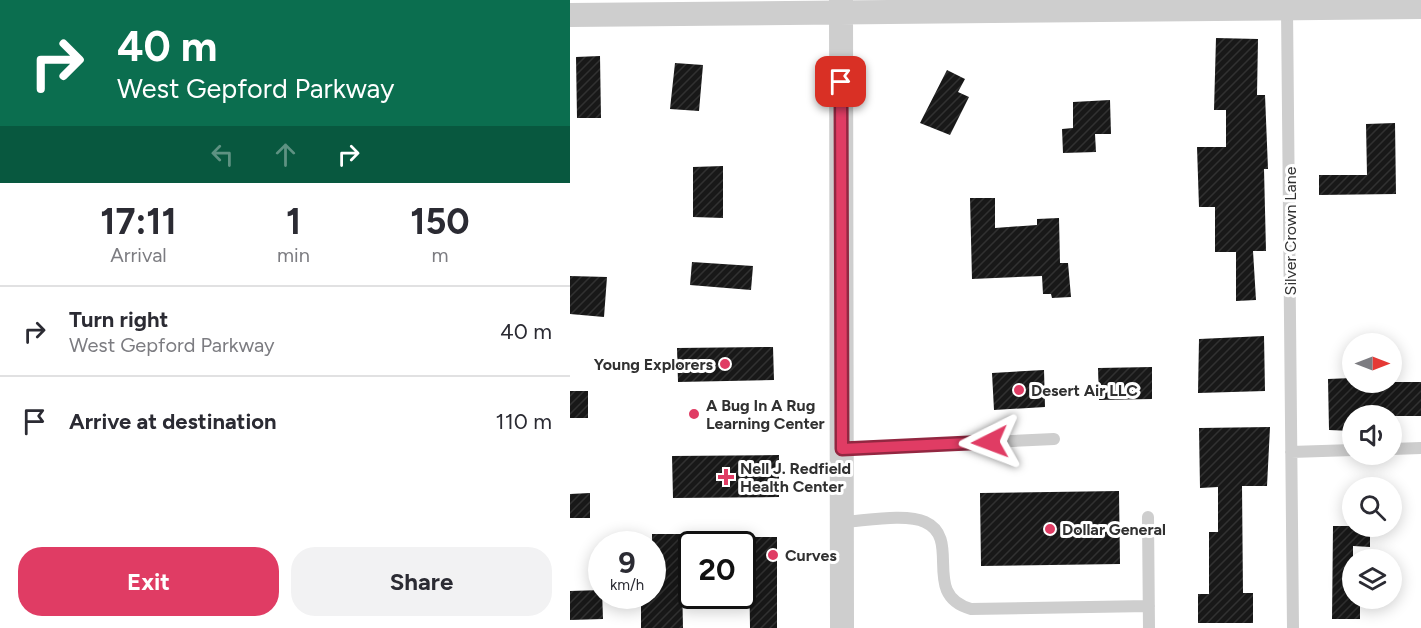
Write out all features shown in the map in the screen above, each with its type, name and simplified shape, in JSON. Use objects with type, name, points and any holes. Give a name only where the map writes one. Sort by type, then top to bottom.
[{"type":"street","points":[[570,15],[841,6],[1195,5],[1287,9],[1421,7]]},
{"type":"street","points":[[841,6],[842,628]]},
{"type":"lane","name":"Silver Crown Lane","points":[[1287,9],[1293,628]]},
{"type":"lane","points":[[842,449],[1054,439]]},
{"type":"lane","points":[[1402,449],[1421,448]]},
{"type":"lane","points":[[1291,452],[1342,450]]},
{"type":"lane","points":[[1148,517],[1149,628]]},
{"type":"lane","points":[[842,522],[911,518],[927,522],[936,532],[942,547],[949,598],[965,607],[1149,606]]},
{"type":"building","points":[[1216,38],[1258,39],[1257,95],[1265,95],[1268,169],[1264,169],[1266,251],[1253,251],[1256,300],[1236,301],[1236,252],[1215,252],[1215,207],[1199,207],[1197,147],[1226,147],[1226,110],[1214,110]]},
{"type":"building","points":[[600,56],[601,118],[577,118],[576,57]]},
{"type":"building","points":[[675,63],[703,65],[699,111],[670,109]]},
{"type":"building","points":[[947,70],[965,79],[958,92],[969,97],[950,135],[920,123]]},
{"type":"building","points":[[1110,100],[1111,134],[1095,134],[1096,152],[1063,153],[1062,129],[1073,128],[1073,102]]},
{"type":"building","points":[[1395,123],[1396,194],[1319,195],[1319,175],[1367,175],[1366,124]]},
{"type":"building","points":[[723,166],[723,218],[693,217],[693,167]]},
{"type":"building","points":[[970,198],[995,198],[995,228],[1037,225],[1037,219],[1059,218],[1060,263],[1068,263],[1071,297],[1052,298],[1051,294],[1043,294],[1042,276],[972,279]]},
{"type":"building","points":[[692,262],[753,266],[751,290],[690,285]]},
{"type":"building","points":[[570,276],[607,277],[604,317],[570,314]]},
{"type":"building","points":[[1264,336],[1265,391],[1198,393],[1199,339]]},
{"type":"building","name":"Young Explorers","points":[[773,347],[774,380],[678,382],[677,348]]},
{"type":"building","points":[[1152,367],[1152,399],[1099,400],[1098,368]]},
{"type":"building","name":"Desert Air LLC","points":[[1044,370],[1045,407],[994,410],[992,373]]},
{"type":"building","points":[[1342,378],[1342,393],[1402,393],[1402,382],[1421,382],[1421,416],[1402,416],[1402,405],[1342,405],[1342,431],[1329,430],[1328,379]]},
{"type":"building","points":[[570,391],[588,391],[588,418],[570,418]]},
{"type":"building","points":[[1270,427],[1267,486],[1242,486],[1243,593],[1253,593],[1253,623],[1198,623],[1198,594],[1209,594],[1209,532],[1218,532],[1218,487],[1200,488],[1199,428]]},
{"type":"building","name":"Nell J. Redfield Health Center","points":[[779,455],[779,497],[673,498],[672,456]]},
{"type":"building","name":"Dollar General","points":[[1119,491],[1120,564],[981,566],[980,493]]},
{"type":"building","points":[[590,493],[590,518],[570,518],[570,494]]},
{"type":"building","points":[[1333,526],[1342,526],[1342,537],[1370,537],[1370,547],[1353,546],[1353,549],[1342,549],[1342,609],[1360,609],[1360,619],[1332,619]]},
{"type":"building","points":[[666,534],[678,534],[678,609],[683,609],[683,628],[641,628],[641,609],[666,609]]},
{"type":"building","points":[[756,537],[777,537],[777,628],[750,628],[750,609],[756,609]]},
{"type":"building","points":[[588,590],[588,609],[603,609],[603,619],[570,620],[570,591]]},
{"type":"place","name":"Young Explorers","points":[[725,364]]},
{"type":"place","name":"Desert Air LLC","points":[[1019,390]]},
{"type":"place","name":"A Bug In A Rug Learning Center","points":[[694,414]]},
{"type":"place","name":"Nell J. Redfield Health Center","points":[[726,477]]},
{"type":"place","name":"Dollar General","points":[[1050,529]]},
{"type":"place","name":"Curves","points":[[773,555]]},
{"type":"route","points":[[841,82],[842,449],[990,442]]}]
